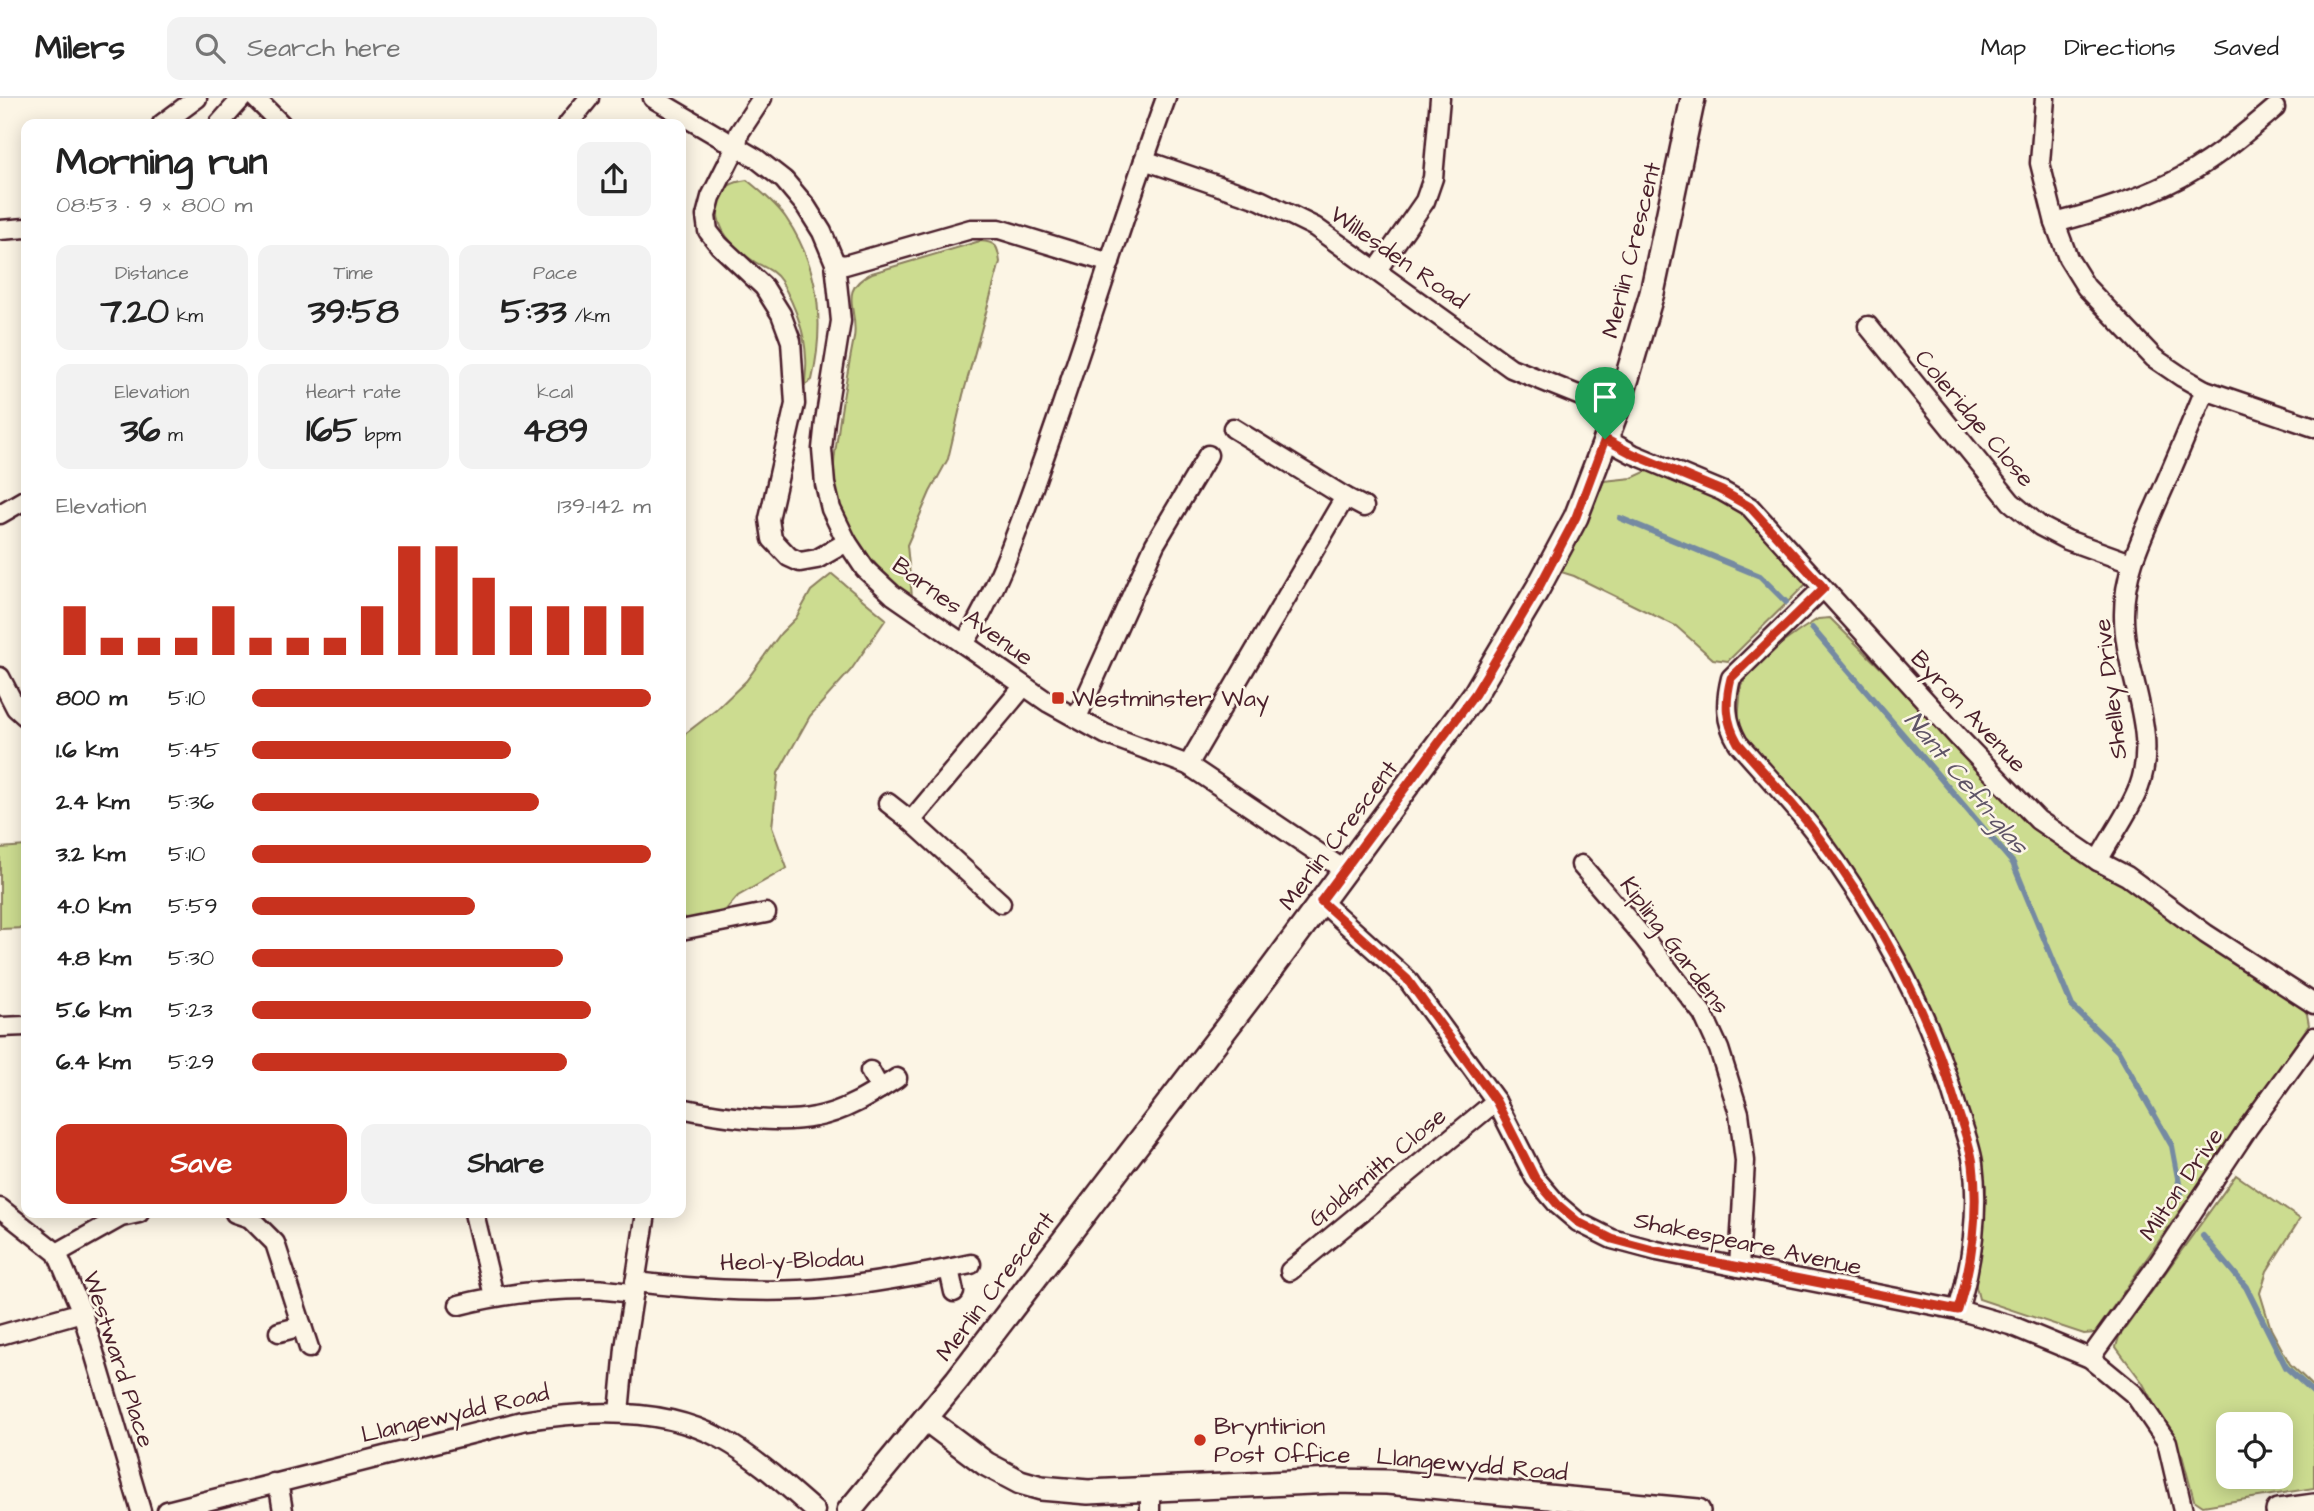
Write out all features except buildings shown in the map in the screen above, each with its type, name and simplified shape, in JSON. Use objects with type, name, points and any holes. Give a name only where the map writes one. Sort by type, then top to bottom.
[{"type":"street","points":[[169,119],[197,98]]},
{"type":"street","points":[[223,119],[242,98]]},
{"type":"street","points":[[256,98],[276,119]]},
{"type":"street","points":[[572,119],[589,98]]},
{"type":"street","name":"Barnes Avenue","points":[[653,98],[737,145],[784,180],[822,232],[835,263],[841,321],[822,449],[825,484],[831,509],[847,542],[865,569],[893,595],[1049,703],[1105,734],[1188,765],[1344,870]]},
{"type":"street","points":[[762,98],[739,133],[737,145],[711,197],[706,216],[708,231],[764,288],[781,314],[791,341],[795,404],[769,519],[772,538],[789,557],[800,562],[817,559],[847,542]]},
{"type":"street","points":[[964,644],[977,622],[1015,537],[1089,332],[1166,98]]},
{"type":"street","points":[[1377,270],[1425,201],[1433,178],[1440,98]]},
{"type":"street","name":"Merlin Crescent","points":[[849,1511],[926,1419],[1321,901],[1475,694],[1538,589],[1576,517],[1619,405],[1652,293],[1693,98]]},
{"type":"street","points":[[2045,98],[2040,163],[2055,223],[2068,258],[2086,287],[2154,358],[2205,390],[2314,427]]},
{"type":"street","points":[[2055,223],[2097,211],[2169,184],[2232,144],[2275,108]]},
{"type":"street","name":"Willesden Road","points":[[1144,160],[1260,200],[1315,226],[1511,368],[1583,397],[1619,405]]},
{"type":"street","points":[[0,230],[21,228]]},
{"type":"street","points":[[835,263],[845,265],[971,229],[999,229],[1110,263]]},
{"type":"street","name":"Coleridge Close","points":[[1868,326],[2011,502],[2040,526],[2131,563]]},
{"type":"street","name":"Shelley Drive","points":[[2098,861],[2139,786],[2146,759],[2144,730],[2128,652],[2124,613],[2131,563],[2205,390]]},
{"type":"street","points":[[1233,428],[1364,507]]},
{"type":"street","name":"Byron Avenue","points":[[1605,439],[1633,454],[1722,491],[1750,507],[1950,729],[2038,820],[2098,861],[2127,876],[2206,934],[2314,1004]]},
{"type":"street","points":[[1079,718],[1155,544],[1208,455]]},
{"type":"street","points":[[1188,765],[1345,497]]},
{"type":"street","points":[[0,514],[21,502]]},
{"type":"street","points":[[1824,588],[1731,678],[1726,697],[1726,713],[1730,730],[1738,743],[1814,831],[1860,900],[1904,974],[1944,1063],[1972,1161],[1975,1190],[1974,1223],[1964,1292],[1958,1310]]},
{"type":"street","points":[[0,677],[21,706]]},
{"type":"street","points":[[911,821],[1024,686]]},
{"type":"street","points":[[888,803],[1001,903]]},
{"type":"street","name":"Kipling Gardens","points":[[1581,865],[1643,937],[1703,1014],[1719,1049],[1739,1112],[1745,1161],[1739,1266]]},
{"type":"street","name":"Shakespeare Avenue","points":[[1321,901],[1407,979],[1496,1101],[1535,1178],[1558,1205],[1578,1222],[1612,1239],[1657,1251],[1958,1310],[2010,1325],[2090,1358],[2135,1395],[2167,1442],[2183,1511]]},
{"type":"street","points":[[686,929],[766,913]]},
{"type":"street","points":[[0,1027],[21,1026]]},
{"type":"street","name":"Milton Drive","points":[[2090,1358],[2314,1037]]},
{"type":"street","points":[[870,1071],[880,1089]]},
{"type":"street","points":[[686,1109],[775,1120],[815,1117],[853,1104],[897,1078]]},
{"type":"street","name":"Goldsmith Close","points":[[1290,1271],[1496,1101]]},
{"type":"street","name":"Westward Place","points":[[0,1208],[57,1253],[82,1312],[141,1511]]},
{"type":"street","points":[[57,1253],[119,1218]]},
{"type":"street","points":[[251,1218],[275,1243],[309,1348]]},
{"type":"street","points":[[475,1218],[494,1297]]},
{"type":"street","points":[[619,1413],[625,1348],[645,1218]]},
{"type":"street","name":"Heol-y-Blodau","points":[[459,1306],[494,1297],[556,1289],[827,1288],[971,1264]]},
{"type":"street","points":[[949,1269],[954,1292]]},
{"type":"street","points":[[0,1335],[82,1312]]},
{"type":"street","points":[[279,1332],[302,1326]]},
{"type":"street","name":"Llangewydd Road","points":[[167,1511],[522,1421],[556,1415],[619,1413],[662,1418],[718,1437],[776,1476],[815,1511]]},
{"type":"street","name":"Llangewydd Road","points":[[926,1419],[986,1464],[1020,1482],[1041,1488],[1150,1500],[1260,1484],[1387,1482],[1698,1511]]},
{"type":"street","points":[[273,1483],[280,1493],[283,1511]]},
{"type":"street","points":[[2278,1511],[2314,1506]]},
{"type":"green space","points":[[747,180],[773,202],[786,218],[813,276],[817,296],[818,338],[812,380],[805,385],[804,337],[786,290],[776,275],[747,257],[733,244],[719,220],[719,201],[725,188]]},
{"type":"green space","points":[[980,241],[996,246],[1000,262],[948,459],[907,545],[912,597],[889,580],[864,549],[838,502],[834,457],[854,338],[852,294],[861,280],[872,273]]},
{"type":"green space","points":[[1649,470],[1740,508],[1806,584],[1728,661],[1713,659],[1676,626],[1561,572],[1604,481],[1632,478]]},
{"type":"green space","points":[[832,574],[886,619],[851,670],[810,716],[778,773],[772,827],[787,868],[738,896],[724,912],[715,917],[688,919],[686,733],[716,710],[746,681],[781,633],[796,618],[811,591]]},
{"type":"green space","points":[[1830,618],[1925,712],[2090,863],[2301,1004],[2307,1014],[2309,1025],[2095,1333],[2084,1334],[1979,1299],[1975,1283],[1985,1215],[1986,1186],[1947,1052],[1916,984],[1796,796],[1745,737],[1738,721],[1741,686],[1764,656],[1818,619]]},
{"type":"green space","points":[[21,846],[21,928],[0,929],[0,848]]},
{"type":"green space","points":[[2236,1175],[2300,1219],[2267,1271],[2260,1293],[2271,1329],[2290,1364],[2314,1387],[2314,1488],[2203,1506],[2194,1500],[2182,1455],[2142,1382],[2116,1347],[2119,1337]]},
{"type":"waterway","name":"Nant Cefn-glas","points":[[1620,518],[1760,576],[1786,602]]},
{"type":"waterway","name":"Nant Cefn-glas","points":[[1812,628],[2013,863],[2072,1006],[2118,1051],[2172,1146],[2181,1194]]},
{"type":"waterway","name":"Nant Cefn-glas","points":[[2203,1236],[2246,1287],[2286,1367],[2314,1393]]},
{"type":"place","name":"Westminster Way","points":[[1058,698]]},
{"type":"place","name":"Bryntirion Post Office","points":[[1200,1440]]},
{"type":"route","points":[[1605,439],[1619,444],[1633,454],[1722,491],[1750,507],[1824,588],[1731,678],[1726,697],[1726,713],[1730,730],[1738,743],[1814,831],[1860,900],[1904,974],[1944,1063],[1972,1161],[1975,1190],[1974,1223],[1964,1292],[1958,1310],[1657,1251],[1612,1239],[1578,1222],[1558,1205],[1535,1178],[1496,1101],[1407,979],[1321,901],[1475,694],[1538,589],[1576,517],[1605,439]]}]
